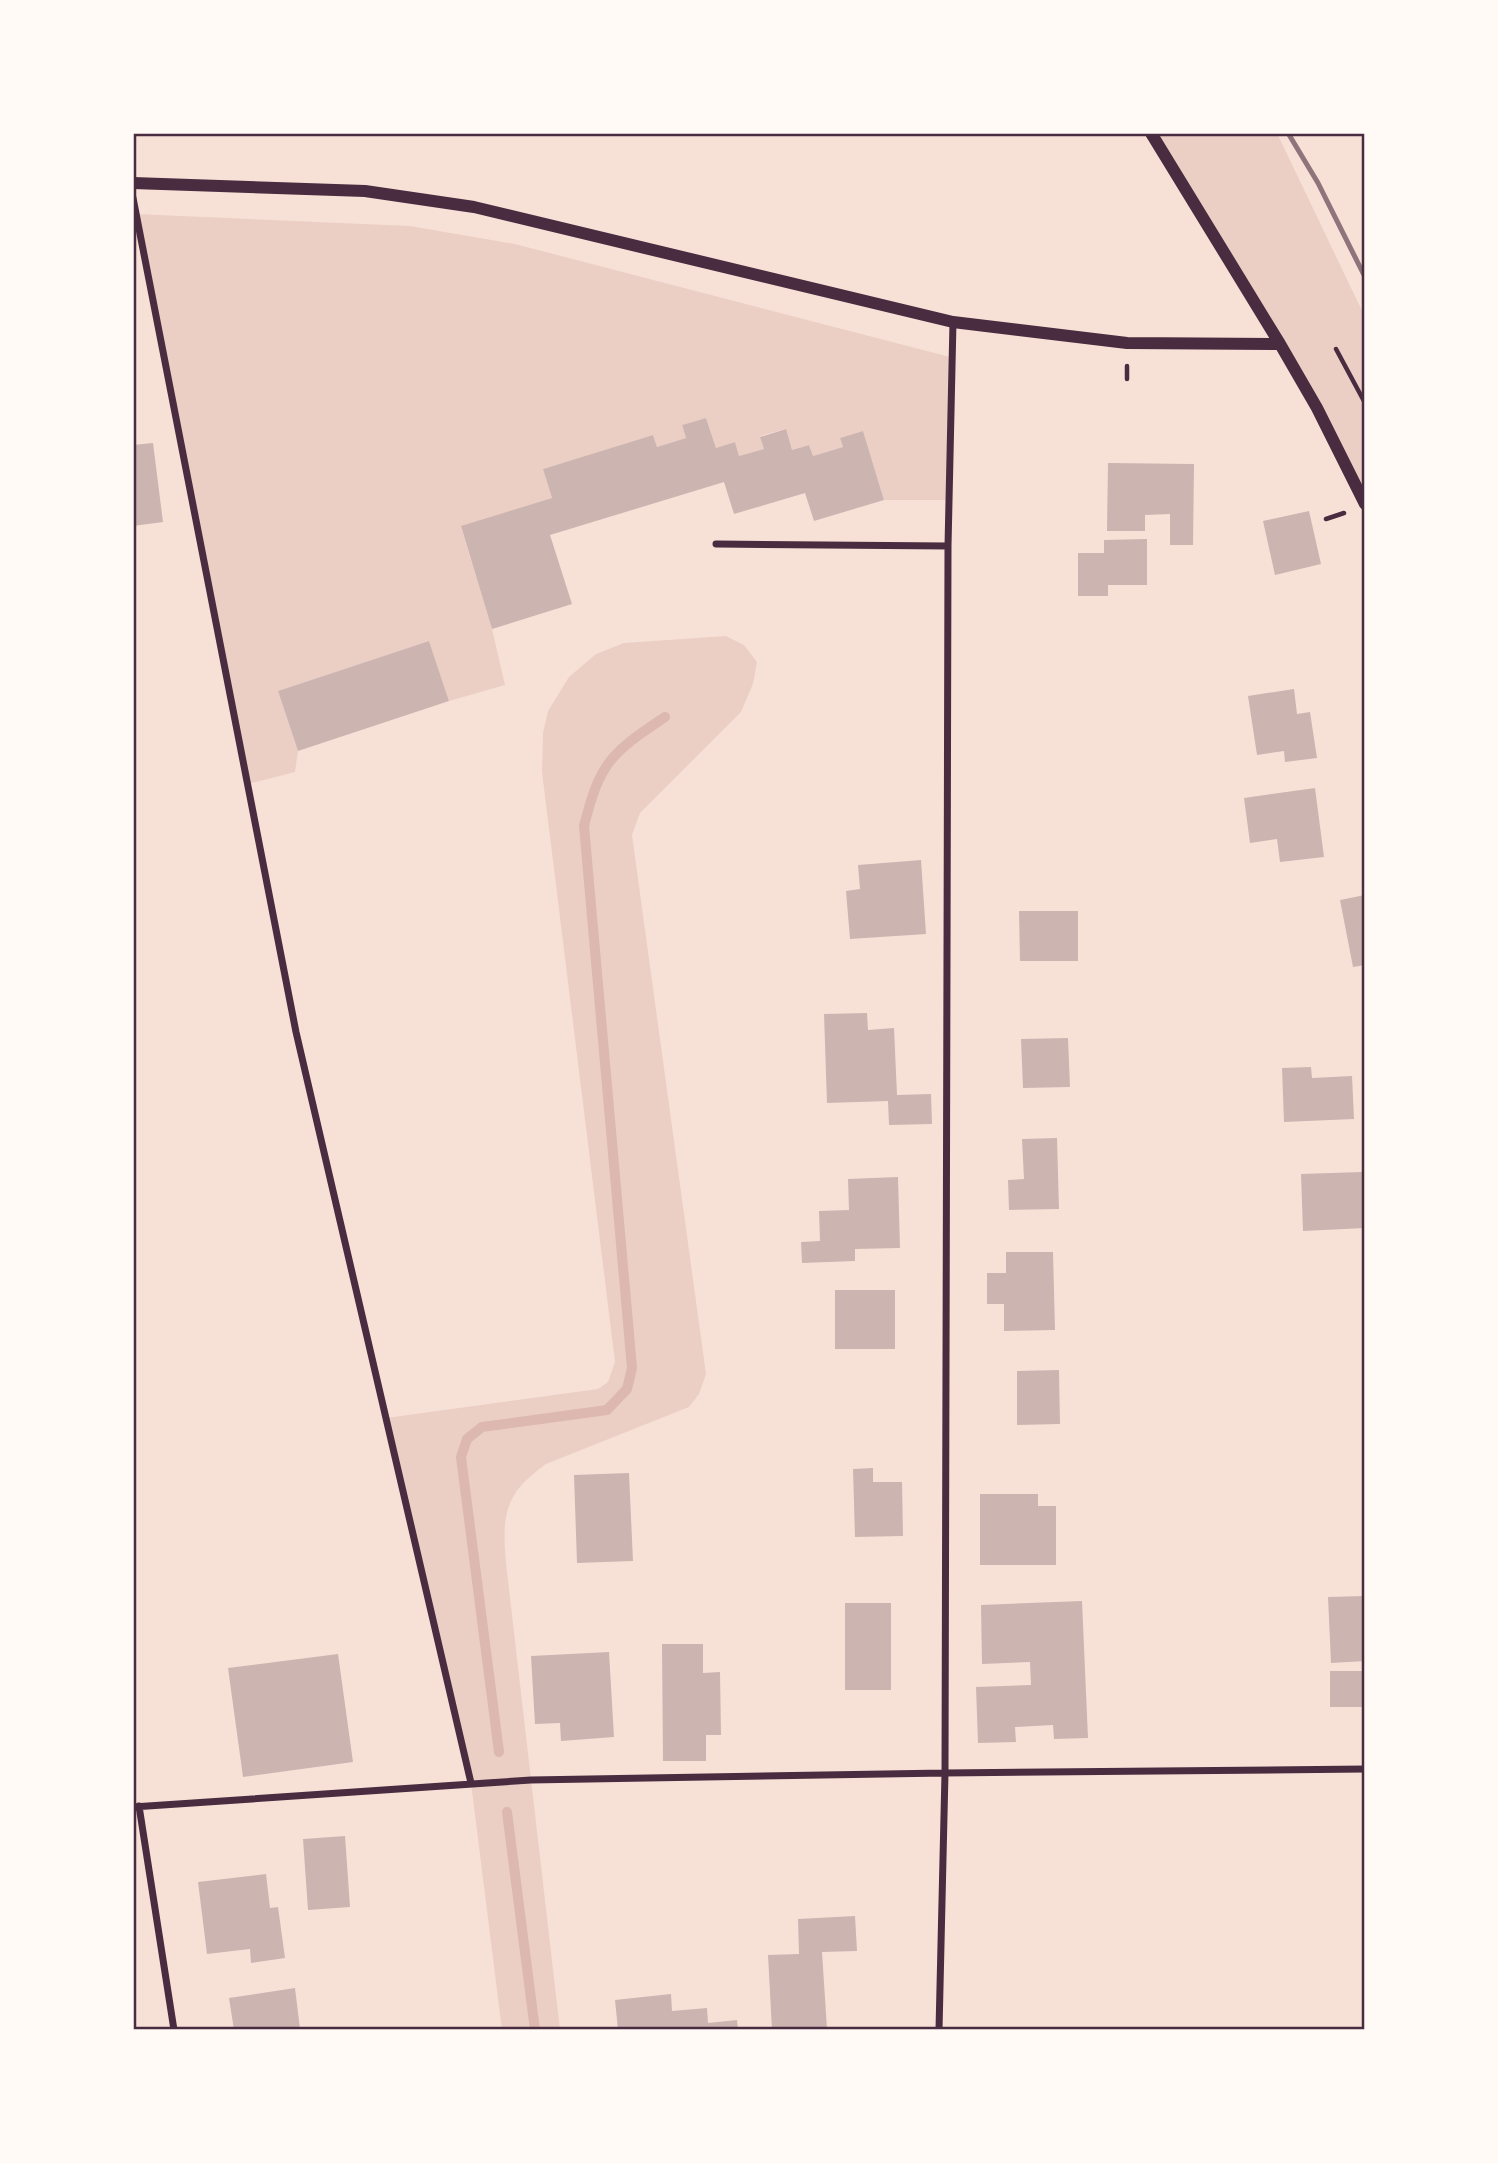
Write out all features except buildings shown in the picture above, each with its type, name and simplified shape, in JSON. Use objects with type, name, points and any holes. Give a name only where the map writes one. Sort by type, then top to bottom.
[{"type":"street","points":[[1151,133],[1317,408],[1365,504]]},
{"type":"street","points":[[133,183],[365,191],[474,207],[953,322],[1127,343],[1280,344]]},
{"type":"street","points":[[133,198],[296,1032],[471,1783]]},
{"type":"street","points":[[939,2030],[945,1773],[948,546],[953,322]]},
{"type":"street","points":[[716,544],[948,546]]},
{"type":"street","points":[[174,2030],[136,1806],[531,1780],[1365,1769]]},
{"type":"path","points":[[1336,349],[1365,403]]},
{"type":"shaded area","points":[[1151,133],[1277,133],[1365,317],[1365,504],[1317,408]]},
{"type":"shaded area","points":[[136,214],[410,226],[515,244],[950,357],[949,500],[884,500],[863,431],[840,438],[843,447],[813,456],[809,445],[792,450],[785,429],[760,436],[764,449],[739,456],[735,442],[716,448],[706,418],[682,425],[686,438],[657,447],[653,435],[543,469],[552,498],[461,527],[492,629],[505,685],[449,701],[429,641],[278,691],[298,751],[295,772],[248,784]]},
{"type":"shaded area","points":[[726,636],[744,645],[757,662],[753,684],[741,712],[640,813],[632,835],[706,1374],[699,1394],[689,1407],[546,1464],[521,1485],[509,1506],[505,1531],[506,1563],[560,2030],[502,2030],[471,1783],[386,1418],[598,1389],[608,1382],[615,1362],[542,772],[543,733],[548,711],[569,677],[596,654],[624,643]]},
{"type":"waterway","points":[[499,1752],[461,1457],[467,1439],[482,1427],[607,1410],[627,1389],[632,1368],[584,826],[596,787],[610,761],[632,740],[665,717]]},
{"type":"waterway","points":[[507,1812],[535,2030]]},
{"type":"railway","points":[[1288,133],[1318,183],[1365,277]]}]
